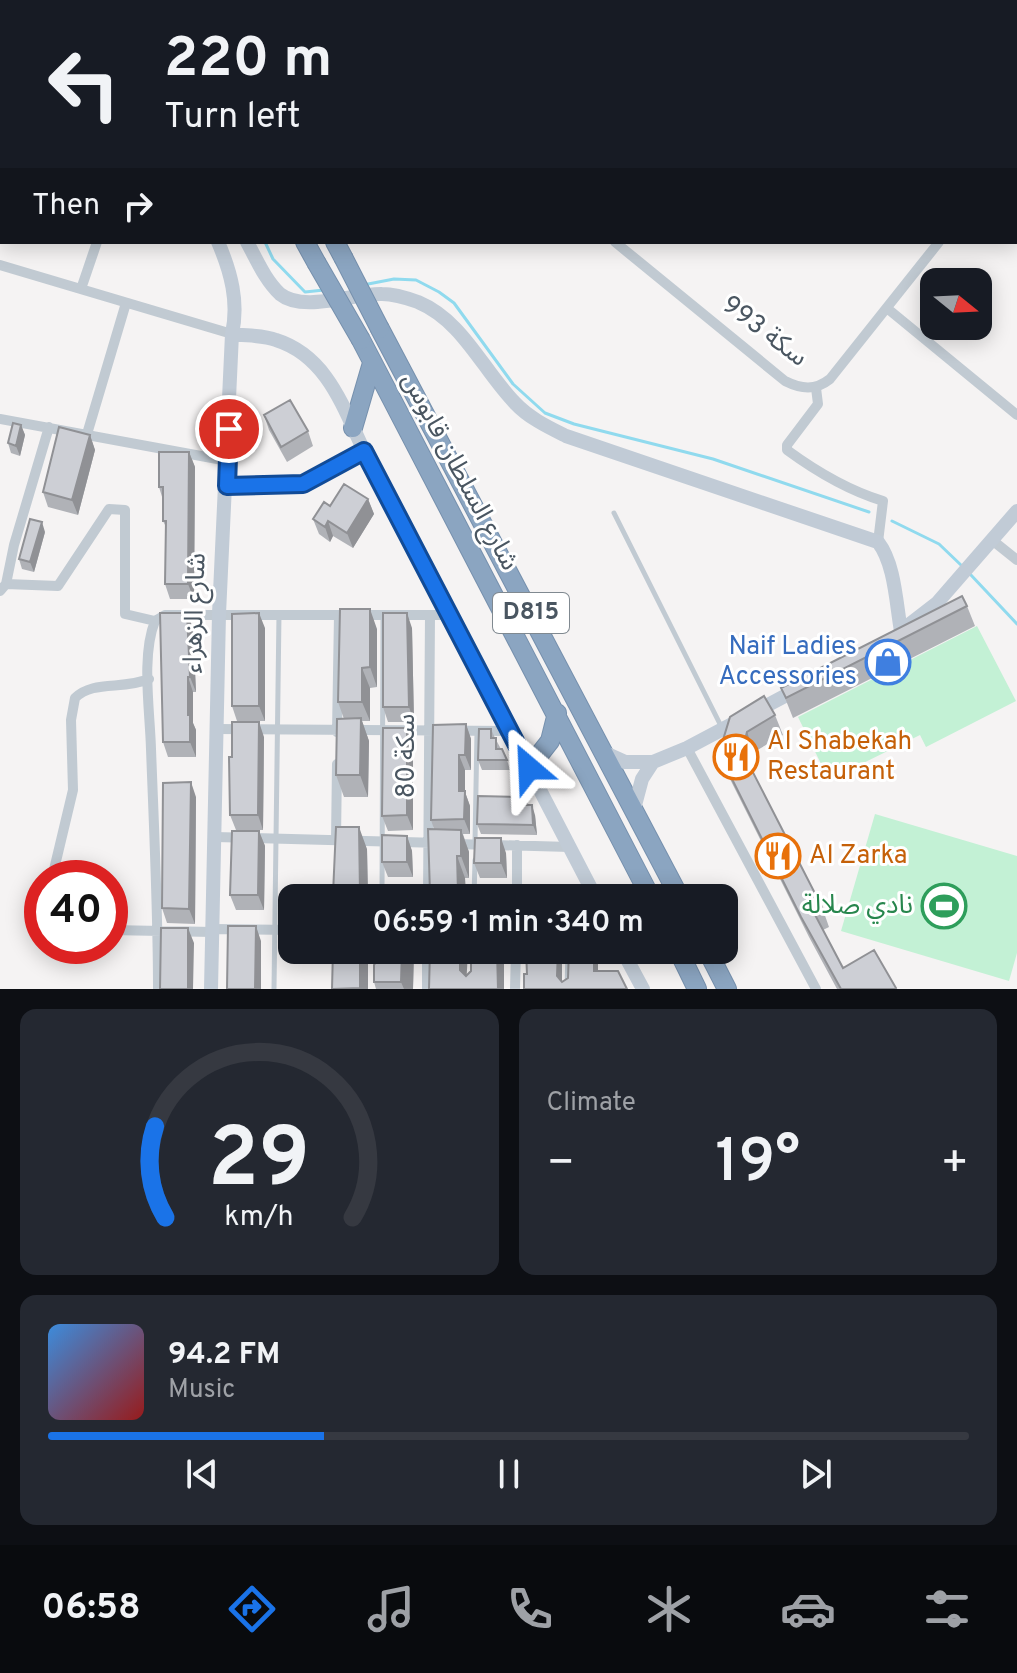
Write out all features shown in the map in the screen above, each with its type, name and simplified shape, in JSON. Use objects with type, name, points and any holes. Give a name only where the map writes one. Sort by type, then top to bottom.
[{"type":"highway","name":"شارع السلطان قابوس","points":[[306,244],[361,340],[644,884]]},
{"type":"highway","name":"شارع السلطان قابوس","points":[[339,250],[673,884]]},
{"type":"highway","points":[[353,428],[372,363]]},
{"type":"highway","points":[[529,768],[550,741],[557,713]]},
{"type":"highway","points":[[685,964],[697,989]]},
{"type":"highway","points":[[714,964],[727,989]]},
{"type":"street","points":[[81,289],[96,244]]},
{"type":"street","name":"شارع الزهراء","points":[[211,989],[219,614],[232,334],[236,315],[233,284],[219,244]]},
{"type":"street","points":[[248,244],[265,277],[282,295],[297,303],[382,294],[404,297],[442,316],[455,326],[513,402],[526,414],[558,432],[878,542],[888,565],[897,634],[937,603],[1017,511]]},
{"type":"street","name":"سكة 993","points":[[617,244],[785,381],[796,387],[816,388],[830,379],[937,244]]},
{"type":"street","points":[[0,265],[232,334],[276,339],[307,356],[341,399],[364,451],[589,884]]},
{"type":"street","points":[[87,434],[126,303]]},
{"type":"street","points":[[888,309],[1017,415]]},
{"type":"street","points":[[816,388],[818,404],[787,445],[787,450],[840,484],[883,501],[878,542]]},
{"type":"street","points":[[0,419],[228,461]]},
{"type":"street","points":[[49,427],[3,588],[58,586],[109,509],[125,510],[125,614],[155,621]]},
{"type":"street","points":[[227,486],[303,484],[364,451]]},
{"type":"street","points":[[0,543],[14,545]]},
{"type":"street","points":[[988,544],[1017,560]]},
{"type":"street","points":[[158,989],[149,679],[150,635],[155,621],[165,615],[449,615]]},
{"type":"street","points":[[335,855],[339,615]]},
{"type":"street","name":"سكة 80","points":[[428,884],[430,615]]},
{"type":"street","points":[[56,860],[73,790],[71,720],[75,698],[93,687],[125,687],[149,679]]},
{"type":"street","points":[[605,753],[625,762],[653,762],[687,748],[816,679]]},
{"type":"street","points":[[217,729],[511,731]]},
{"type":"street","points":[[687,748],[816,989]]},
{"type":"street","points":[[634,809],[642,779],[653,762]]},
{"type":"street","points":[[215,837],[570,847]]},
{"type":"street","points":[[517,845],[517,884]]},
{"type":"street","points":[[128,930],[278,929]]},
{"type":"street","points":[[427,964],[427,989]]},
{"type":"street","points":[[515,989],[516,964]]},
{"type":"street","points":[[630,964],[643,989]]},
{"type":"lane","points":[[614,513],[723,729]]},
{"type":"lane","points":[[274,989],[279,614]]},
{"type":"lane","points":[[382,884],[383,615]]},
{"type":"lane","points":[[474,884],[477,731]]},
{"type":"lane","points":[[567,989],[568,964]]},
{"type":"green space","points":[[977,626],[1016,701],[926,747],[920,735],[829,780],[798,717]]},
{"type":"green space","points":[[875,814],[1017,856],[1017,953],[1009,981],[841,931]]},
{"type":"building","points":[[290,400],[308,431],[281,447],[264,415]]},
{"type":"building","points":[[13,423],[21,425],[16,446],[8,443]]},
{"type":"building","points":[[59,427],[90,435],[72,500],[43,492]]},
{"type":"building","points":[[159,452],[189,452],[188,584],[165,584],[166,521],[163,521],[163,487],[159,487]]},
{"type":"building","points":[[344,484],[368,499],[347,533],[328,521],[325,527],[313,519],[324,502],[330,506]]},
{"type":"building","points":[[30,519],[42,522],[30,562],[19,559]]},
{"type":"building","points":[[962,596],[967,606],[786,698],[781,688]]},
{"type":"building","points":[[340,609],[370,609],[370,667],[362,668],[362,702],[338,702]]},
{"type":"building","points":[[160,613],[187,613],[190,742],[163,742]]},
{"type":"building","points":[[259,613],[259,706],[232,706],[232,614]]},
{"type":"building","points":[[383,613],[407,613],[409,707],[383,707]]},
{"type":"building","points":[[764,696],[775,715],[747,732],[742,751],[822,907],[813,911],[843,968],[874,950],[895,989],[841,989],[801,917],[719,753],[730,717]]},
{"type":"building","points":[[361,718],[360,775],[336,775],[337,719]]},
{"type":"building","points":[[232,722],[259,722],[258,815],[230,815]]},
{"type":"building","points":[[466,724],[465,755],[459,755],[459,791],[465,791],[464,819],[431,820],[433,725]]},
{"type":"building","points":[[383,728],[407,728],[407,815],[382,816]]},
{"type":"building","points":[[479,729],[491,729],[491,738],[496,738],[496,749],[502,749],[507,760],[478,760]]},
{"type":"building","points":[[191,782],[189,909],[162,908],[163,783]]},
{"type":"building","points":[[478,796],[525,797],[527,805],[532,805],[533,825],[477,824]]},
{"type":"building","points":[[336,827],[359,827],[360,884],[333,884]]},
{"type":"building","points":[[428,829],[461,830],[461,856],[457,856],[458,884],[430,884]]},
{"type":"building","points":[[232,831],[259,831],[258,895],[230,895]]},
{"type":"building","points":[[382,835],[407,836],[407,862],[382,862]]},
{"type":"building","points":[[475,838],[501,838],[501,863],[474,863]]},
{"type":"building","points":[[228,926],[256,926],[255,989],[227,989]]},
{"type":"building","points":[[161,928],[188,928],[188,989],[160,989]]},
{"type":"building","points":[[333,964],[360,964],[360,988],[332,989]]},
{"type":"building","points":[[402,964],[401,982],[374,982],[374,965]]},
{"type":"building","points":[[430,964],[460,964],[460,970],[466,976],[471,971],[471,964],[497,964],[498,989],[429,989]]},
{"type":"building","points":[[527,964],[557,964],[557,976],[562,982],[568,978],[568,964],[594,964],[594,971],[618,971],[627,989],[524,989],[524,974],[527,974]]},
{"type":"waterway","points":[[266,244],[273,259],[305,292],[324,290]]},
{"type":"waterway","points":[[363,285],[394,279],[416,280],[439,292],[454,303],[513,384],[545,413],[574,424],[713,459],[869,512]]},
{"type":"waterway","points":[[892,521],[939,544],[962,566]]},
{"type":"waterway","points":[[970,574],[1017,624]]},
{"type":"place","name":"Naif Ladies Accessories","points":[[888,662]]},
{"type":"place","name":"Al Shabekah Restaurant","points":[[736,757]]},
{"type":"place","name":"Al Zarka","points":[[778,856]]},
{"type":"place","name":"نادي صلالة","points":[[944,906]]},
{"type":"route","points":[[229,429],[227,486],[303,484],[364,451],[529,768]]}]
